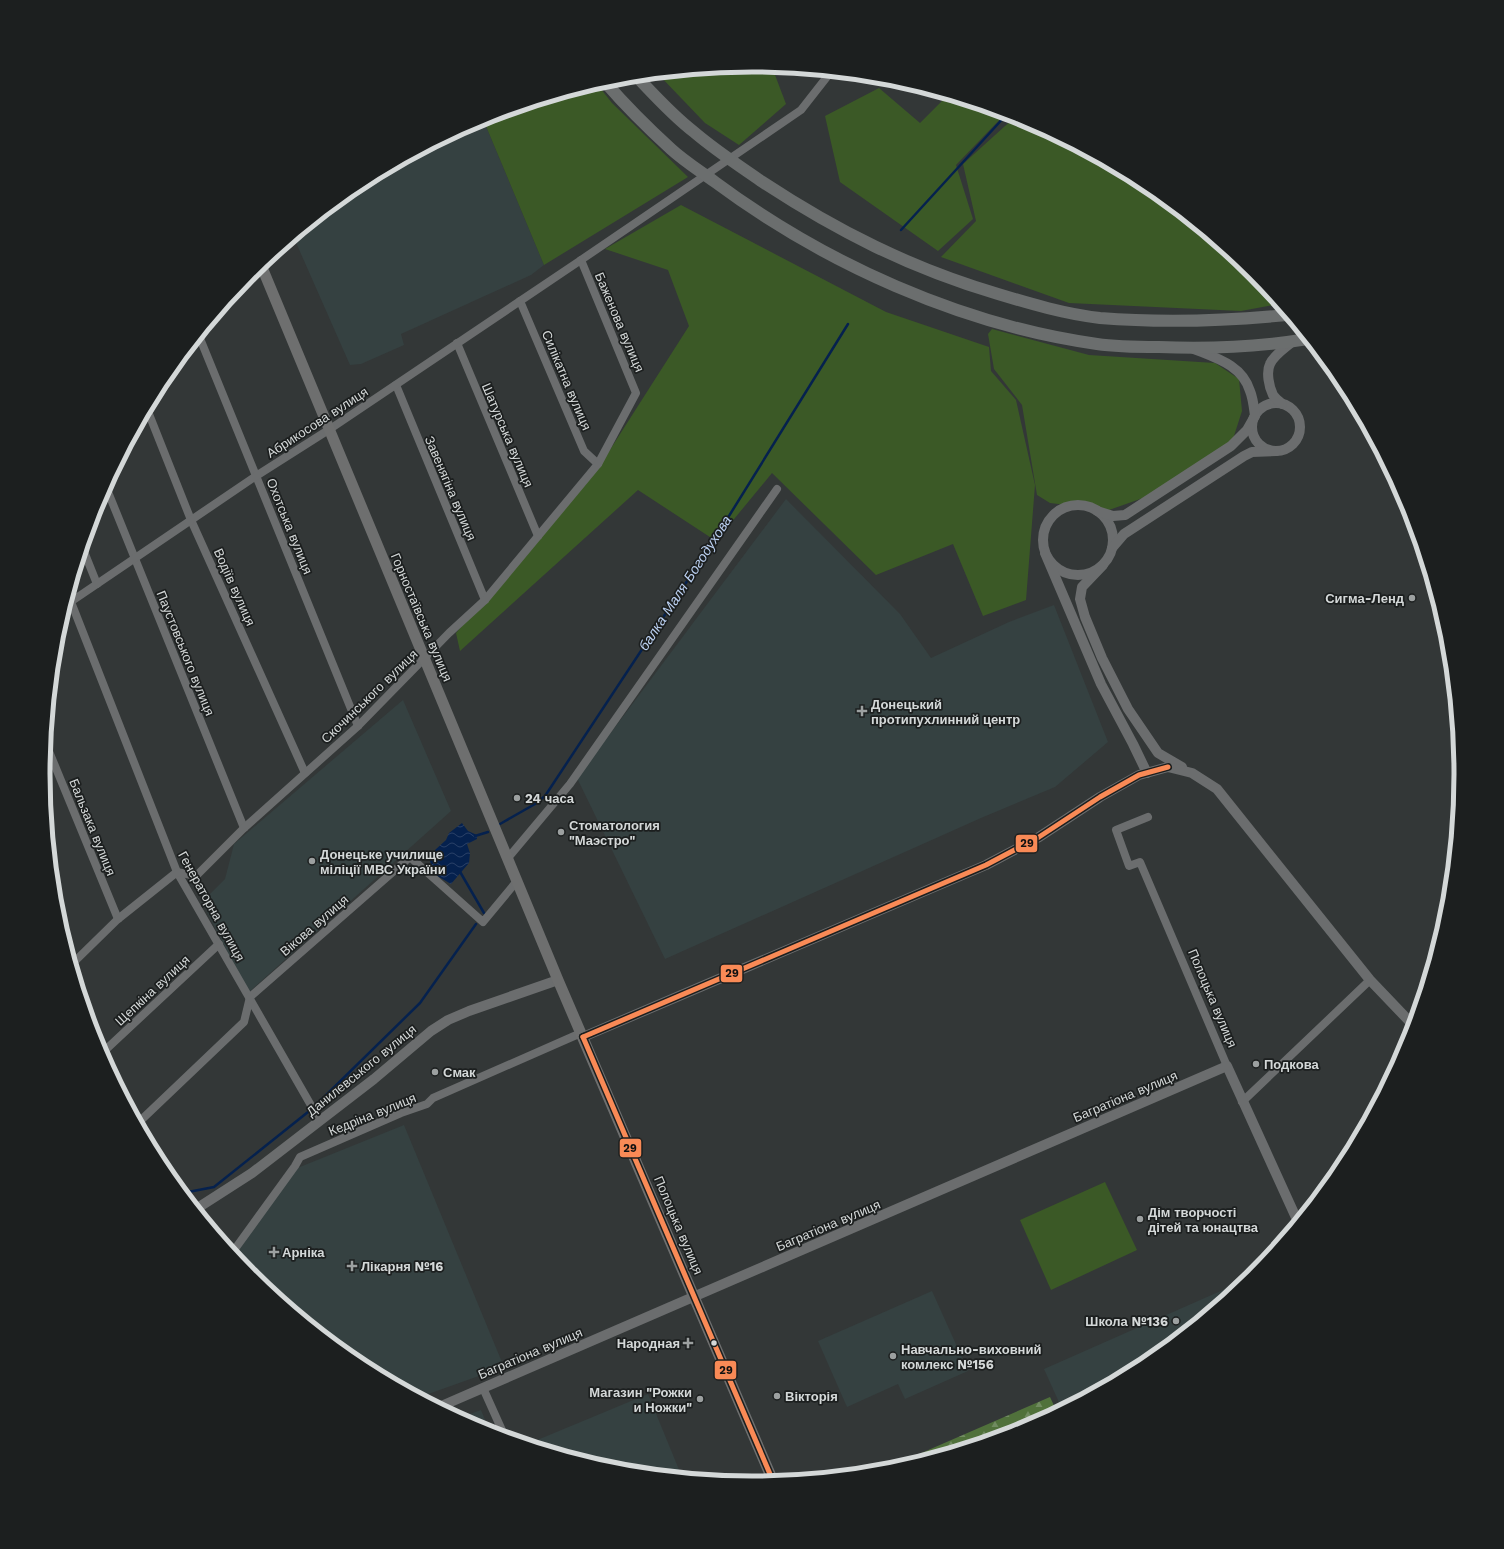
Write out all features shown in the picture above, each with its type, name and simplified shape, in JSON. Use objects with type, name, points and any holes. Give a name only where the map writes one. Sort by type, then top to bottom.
[{"type":"main road","points":[[642,82],[692,132],[757,178],[804,209],[842,230],[927,271],[973,287],[1022,301],[1099,318],[1192,322],[1283,315]]},
{"type":"main road","points":[[610,87],[671,150],[730,194],[823,251],[918,295],[962,311],[1009,325],[1065,339],[1092,343],[1137,347],[1192,348],[1244,347],[1303,340]]},
{"type":"main road","name":"Горностаївська вулиця","points":[[263,272],[558,980]]},
{"type":"main road","name":"Полоцька вулиця","points":[[558,980],[771,1476]]},
{"type":"street","name":"Абрикосова вулиця","points":[[72,601],[256,476],[330,430],[802,110],[827,77]]},
{"type":"street","name":"Баженова вулиця","points":[[581,260],[636,393]]},
{"type":"street","name":"Силікатна вулиця","points":[[520,301],[584,451],[598,464]]},
{"type":"street","name":"Охотська вулиця","points":[[201,340],[358,726]]},
{"type":"street","points":[[1111,550],[1117,540],[1124,534],[1244,456],[1252,452],[1282,450],[1295,442],[1300,427],[1298,419],[1289,407],[1282,404],[1273,395],[1269,384],[1268,372],[1270,364],[1275,357],[1292,342]]},
{"type":"street","name":"Шатурська вулиця","points":[[457,343],[538,536]]},
{"type":"street","points":[[1192,348],[1224,361],[1235,368],[1244,378],[1250,390],[1255,416],[1252,423],[1252,431],[1255,438],[1260,445],[1266,449],[1276,451]]},
{"type":"street","name":"Завенягіна вулиця","points":[[396,385],[485,600]]},
{"type":"street","name":"Скочинського вулиця","points":[[177,872],[196,876],[244,828],[358,726],[449,633],[485,600],[598,464],[636,393]]},
{"type":"street","points":[[1097,511],[1113,516],[1125,515],[1232,446],[1247,430],[1255,416],[1266,405],[1282,404]]},
{"type":"street","name":"Водіїв вулиця","points":[[150,414],[191,520],[305,773]]},
{"type":"street","points":[[508,858],[570,784],[777,489]]},
{"type":"street","name":"Паустовського вулиця","points":[[109,494],[244,828]]},
{"type":"street","points":[[1147,773],[1101,684],[1045,553],[1042,542],[1044,530],[1050,519],[1058,511],[1069,506],[1081,505],[1092,508],[1102,514],[1109,523],[1112,533],[1113,545],[1110,556],[1082,587],[1080,599],[1085,617],[1102,658],[1128,709],[1158,753],[1217,789],[1370,980],[1409,1021]]},
{"type":"street","points":[[1045,553],[1052,564],[1061,571],[1072,575],[1083,575],[1094,571],[1103,565]]},
{"type":"street","points":[[85,555],[97,584]]},
{"type":"street","name":"Генераторна вулиця","points":[[70,609],[177,872],[320,1121]]},
{"type":"street","name":"Бальзака вулиця","points":[[51,756],[118,919]]},
{"type":"street","points":[[582,1035],[986,865],[1040,837],[1100,798],[1139,775],[1168,767],[1192,773]]},
{"type":"street","name":"Полоцька вулиця","points":[[1148,817],[1116,830],[1129,866],[1140,862],[1242,1102],[1296,1218]]},
{"type":"street","name":"Вікова вулиця","points":[[250,997],[410,857],[483,922],[517,881]]},
{"type":"street","points":[[75,961],[118,919],[177,872]]},
{"type":"street","name":"Щепкіна вулиця","points":[[106,1049],[219,944]]},
{"type":"street","name":"Данилевського вулиця","points":[[199,1207],[252,1172],[320,1121],[374,1079],[431,1031],[448,1020],[469,1011],[558,980]]},
{"type":"street","points":[[1242,1102],[1370,980]]},
{"type":"street","points":[[141,1120],[244,1022],[250,997]]},
{"type":"street","name":"Кедріна вулиця","points":[[235,1249],[296,1166],[300,1157],[401,1113],[427,1104],[433,1098],[582,1035]]},
{"type":"street","name":"Багратіона вулиця","points":[[444,1405],[1227,1066]]},
{"type":"street","points":[[483,1388],[502,1430]]},
{"type":"shaded area","points":[[486,125],[544,265],[531,275],[401,334],[404,345],[361,364],[350,365],[296,242],[362,191],[401,167],[442,145]]},
{"type":"shaded area","name":"Донецький протипухлинний центр","points":[[786,499],[900,614],[931,658],[1009,622],[1054,605],[1108,742],[1055,787],[981,818],[665,959],[577,778]]},
{"type":"shaded area","name":"Донецьке училище міліції МВС України","points":[[403,700],[451,811],[248,993],[202,902],[225,879],[234,844]]},
{"type":"shaded area","name":"Лікарня №16","points":[[404,1125],[504,1367],[425,1395],[362,1358],[289,1302],[237,1251],[290,1171]]},
{"type":"shaded area","name":"Школа №136","points":[[1232,1286],[1179,1331],[1142,1358],[1103,1382],[1060,1405],[1044,1369]]},
{"type":"shaded area","name":"Навчально-виховний комлекс №156","points":[[932,1291],[968,1371],[905,1399],[898,1384],[847,1407],[818,1341]]},
{"type":"shaded area","points":[[648,1394],[680,1472],[615,1463],[570,1453],[534,1441]]},
{"type":"shaded area","points":[[481,1410],[487,1424],[483,1423],[466,1415]]},
{"type":"green space","points":[[752,72],[774,73],[786,104],[739,145],[705,123],[663,79],[706,74]]},
{"type":"green space","points":[[879,88],[920,123],[944,99],[1001,118],[956,165],[973,219],[938,251],[840,182],[825,116]]},
{"type":"green space","points":[[601,89],[612,103],[688,177],[544,265],[486,125],[570,96]]},
{"type":"green space","points":[[1010,122],[1021,126],[1062,145],[1103,167],[1142,191],[1215,247],[1248,278],[1273,305],[1241,311],[1069,303],[941,257],[976,221],[963,164]]},
{"type":"green space","points":[[681,205],[886,312],[989,347],[991,371],[1016,400],[1035,485],[1026,600],[983,616],[953,544],[876,575],[772,473],[716,541],[638,490],[460,651],[456,633],[599,467],[689,326],[668,270],[605,249]]},
{"type":"green space","points":[[992,329],[1089,355],[1215,363],[1239,379],[1242,411],[1233,439],[1160,492],[1109,510],[1050,503],[1037,495],[1022,405],[994,369],[988,334]]},
{"type":"green space","points":[[1105,1182],[1137,1250],[1051,1290],[1020,1220]]},
{"type":"green space","points":[[1050,1397],[1055,1407],[1021,1423],[978,1439],[934,1453],[908,1459]]},
{"type":"water","points":[[462,823],[468,831],[477,835],[477,839],[467,844],[470,853],[469,863],[451,884],[434,874],[430,861],[435,850],[446,840],[449,833]]},
{"type":"waterway","name":"балка Маля Богодухова","points":[[901,230],[1002,119]]},
{"type":"waterway","name":"балка Маля Богодухова","points":[[500,824],[535,804],[545,796],[711,545],[848,324]]},
{"type":"waterway","name":"балка Маля Богодухова","points":[[475,836],[488,832]]},
{"type":"waterway","name":"балка Маля Богодухова","points":[[459,870],[484,913]]},
{"type":"waterway","name":"балка Маля Богодухова","points":[[318,1103],[420,1003],[476,924]]},
{"type":"waterway","name":"балка Маля Богодухова","points":[[188,1192],[214,1187],[308,1112]]},
{"type":"transit line","name":"29","points":[[583,1037],[986,865],[1039,837],[1100,797],[1139,775],[1168,767]]},
{"type":"transit line","name":"29","points":[[583,1037],[771,1476]]},
{"type":"place","name":"Сигма-Ленд","points":[[1412,598]]},
{"type":"place","name":"Донецький протипухлинний центр","points":[[862,711]]},
{"type":"place","name":"24 часа","points":[[517,798]]},
{"type":"place","name":"Стоматология \"Маэстро\"","points":[[561,832]]},
{"type":"place","name":"Донецьке училище міліції МВС України","points":[[312,861]]},
{"type":"place","name":"Подкова","points":[[1256,1064]]},
{"type":"place","name":"Смак","points":[[435,1072]]},
{"type":"place","name":"Дім творчості дітей та юнацтва","points":[[1140,1219]]},
{"type":"place","name":"Арніка","points":[[274,1252]]},
{"type":"place","name":"Лікарня №16","points":[[352,1266]]},
{"type":"place","name":"Школа №136","points":[[1176,1321]]},
{"type":"place","name":"Народная","points":[[688,1343]]},
{"type":"place","name":"Навчально-виховний комлекс №156","points":[[893,1356]]},
{"type":"place","name":"Вікторія","points":[[777,1396]]},
{"type":"place","name":"Магазин \"Рожки и Ножки\"","points":[[700,1399]]}]
